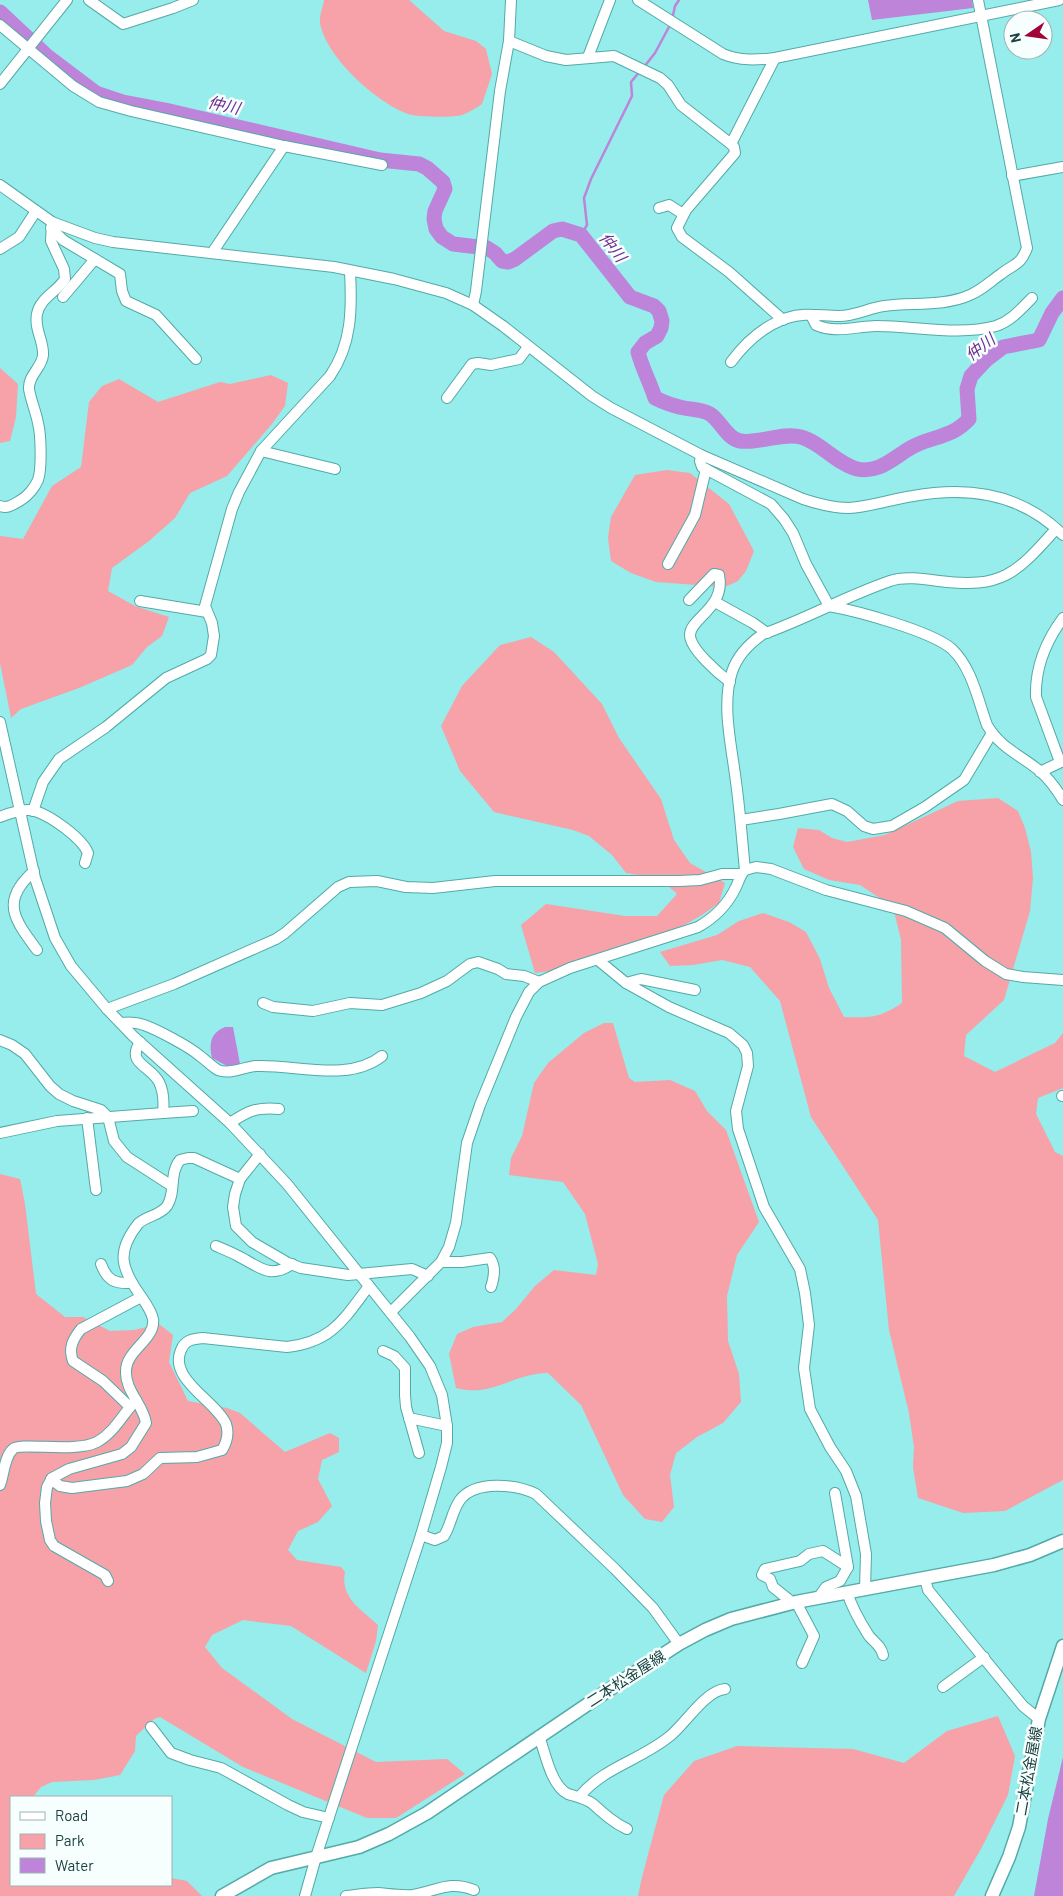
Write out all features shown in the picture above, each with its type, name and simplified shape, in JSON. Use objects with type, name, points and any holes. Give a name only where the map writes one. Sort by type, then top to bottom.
[{"type":"main road","name":"二本松金屋線","points":[[222,1896],[271,1868],[359,1846],[389,1834],[427,1813],[679,1644],[731,1619],[794,1602],[866,1590],[1015,1560],[1063,1541]]},
{"type":"main road","name":"二本松金屋線","points":[[992,1896],[1009,1857],[1018,1827],[1032,1744],[1063,1646]]},
{"type":"street","points":[[0,84],[67,0]]},
{"type":"street","points":[[89,0],[123,24],[193,0]]},
{"type":"street","points":[[473,305],[500,91],[509,41],[511,0]]},
{"type":"street","points":[[588,58],[610,0]]},
{"type":"street","points":[[638,0],[730,57],[748,60],[775,58],[1059,0]]},
{"type":"street","points":[[731,362],[757,334],[783,320],[800,315],[839,316],[881,306],[952,301],[969,295],[1018,265],[1027,248],[978,0]]},
{"type":"street","points":[[0,24],[73,86],[99,102],[284,146],[382,166]]},
{"type":"street","points":[[509,41],[546,56],[559,59],[614,56],[660,78],[668,85],[681,105],[734,147],[735,153],[683,214],[677,228],[682,237],[729,272],[783,320]]},
{"type":"street","points":[[731,144],[775,58]]},
{"type":"street","points":[[212,254],[284,146]]},
{"type":"street","points":[[1012,176],[1063,167]]},
{"type":"street","points":[[0,185],[36,211],[52,225],[63,240],[120,274],[122,291],[126,301],[156,315],[196,359]]},
{"type":"street","points":[[659,208],[669,205],[683,214]]},
{"type":"street","points":[[0,249],[19,237],[36,211]]},
{"type":"street","points":[[52,225],[113,242],[325,266],[394,279],[446,293],[473,305],[503,326],[592,396],[611,408],[701,455],[803,500],[848,508],[939,492],[967,491],[1012,501],[1038,516],[1059,532],[1023,564],[1002,578],[964,584],[920,578],[892,580],[767,633],[752,642],[742,653],[732,670],[727,703],[741,820],[743,872],[736,888],[723,908],[704,924],[690,931],[570,968],[533,987],[524,999],[480,1105],[467,1143],[453,1234],[449,1247],[441,1262],[391,1312]]},
{"type":"street","points":[[0,506],[5,508],[11,506],[25,497],[38,479],[40,435],[29,382],[43,357],[43,348],[36,330],[37,312],[46,297],[57,289],[65,279],[64,269],[51,241],[52,225]]},
{"type":"street","points":[[63,296],[95,259]]},
{"type":"street","points":[[33,811],[43,782],[59,759],[106,726],[166,678],[207,659],[211,655],[214,636],[206,603],[232,508],[248,473],[261,451],[330,376],[339,363],[348,333],[352,304],[350,271]]},
{"type":"street","points":[[811,315],[816,326],[830,329],[875,326],[983,329],[1004,323],[1013,318],[1032,298]]},
{"type":"street","points":[[447,398],[472,364],[491,365],[519,359],[528,347]]},
{"type":"street","points":[[261,451],[335,469]]},
{"type":"street","points":[[701,455],[700,464],[706,469],[771,504],[780,514],[793,533],[806,564],[829,606],[854,610],[907,628],[932,638],[952,649],[968,673],[987,725],[1000,744],[1040,772],[1063,800]]},
{"type":"street","points":[[668,564],[695,515],[706,469]]},
{"type":"street","points":[[689,600],[714,574],[719,575],[720,579],[715,602],[691,630],[690,638],[720,675],[730,682]]},
{"type":"street","points":[[140,601],[207,612]]},
{"type":"street","points":[[715,602],[767,633]]},
{"type":"street","points":[[1040,772],[1061,762],[1036,697],[1036,688],[1037,674],[1046,648],[1054,630],[1063,618]]},
{"type":"street","points":[[0,722],[34,871],[48,920],[55,938],[71,966],[107,1009],[140,1042],[230,1123],[287,1184],[410,1337],[437,1379],[442,1395],[447,1426],[447,1443],[421,1535],[305,1896]]},
{"type":"street","points":[[741,820],[832,804],[846,811],[864,826],[873,829],[892,826],[925,807],[964,780],[992,733]]},
{"type":"street","points":[[0,817],[33,811],[59,824],[80,840],[88,852],[85,863]]},
{"type":"street","points":[[107,1009],[174,984],[276,939],[286,933],[338,888],[349,882],[377,881],[406,887],[433,888],[495,881],[680,881],[700,880],[722,874],[743,872],[756,867],[771,868],[826,890],[906,911],[945,928],[985,961],[1006,974],[1063,980]]},
{"type":"street","points":[[34,871],[22,881],[12,901],[11,909],[20,927],[37,950]]},
{"type":"street","points":[[598,960],[626,983],[668,1007],[729,1033],[743,1045],[747,1053],[748,1066],[736,1111],[738,1129],[764,1207],[800,1269],[809,1325],[804,1368],[810,1409],[830,1447],[846,1471],[856,1496],[866,1554],[866,1590]]},
{"type":"street","points":[[263,1003],[273,1007],[313,1011],[350,1003],[377,1006],[421,993],[447,981],[470,964],[478,962],[506,974],[524,976],[540,982]]},
{"type":"street","points":[[626,983],[641,979],[695,990]]},
{"type":"street","points":[[121,1023],[128,1022],[145,1025],[192,1050],[210,1064],[225,1072],[258,1066],[324,1070],[341,1069],[359,1067],[382,1056]]},
{"type":"street","points":[[0,1040],[26,1054],[50,1086],[60,1094],[73,1101],[101,1110],[108,1117],[114,1141],[128,1157],[172,1186]]},
{"type":"street","points":[[140,1042],[134,1051],[135,1056],[159,1082],[163,1093],[163,1113]]},
{"type":"street","points":[[230,1123],[249,1111],[265,1108],[279,1109]]},
{"type":"street","points":[[0,1133],[57,1121],[193,1111]]},
{"type":"street","points":[[87,1118],[96,1190]]},
{"type":"street","points":[[260,1154],[240,1179],[234,1194],[233,1207],[236,1226],[252,1242],[301,1268],[359,1275],[412,1269],[428,1276]]},
{"type":"street","points":[[133,1403],[126,1369],[130,1356],[150,1332],[153,1325],[150,1311],[124,1270],[123,1260],[129,1237],[140,1222],[164,1210],[170,1201],[177,1164],[180,1160],[194,1158],[240,1179]]},
{"type":"street","points":[[216,1246],[237,1255],[263,1270],[280,1271],[292,1264]]},
{"type":"street","points":[[441,1262],[462,1262],[490,1258],[494,1274],[491,1287]]},
{"type":"street","points":[[101,1264],[107,1276],[111,1279],[118,1283],[132,1283]]},
{"type":"street","points":[[50,1480],[60,1486],[72,1488],[127,1481],[143,1474],[160,1458],[197,1457],[222,1450],[227,1440],[227,1426],[219,1413],[192,1388],[184,1376],[179,1358],[185,1344],[189,1340],[203,1338],[287,1347],[300,1344],[332,1331],[341,1323],[369,1286]]},
{"type":"street","points":[[108,1580],[105,1574],[59,1550],[50,1540],[45,1503],[50,1480],[69,1469],[125,1453],[135,1442],[146,1423],[145,1414],[133,1403],[103,1380],[73,1362],[71,1348],[74,1337],[81,1329],[141,1297]]},
{"type":"street","points":[[383,1351],[394,1356],[405,1368],[405,1395],[409,1418],[419,1453]]},
{"type":"street","points":[[0,1485],[4,1468],[14,1448],[22,1446],[72,1448],[94,1444],[114,1429],[133,1403]]},
{"type":"street","points":[[409,1418],[447,1426]]},
{"type":"street","points":[[421,1535],[435,1540],[444,1536],[460,1500],[474,1489],[497,1486],[528,1490],[536,1494],[615,1569],[653,1608],[679,1644]]},
{"type":"street","points":[[818,1598],[826,1587],[840,1581],[848,1567],[835,1493]]},
{"type":"street","points":[[802,1663],[814,1636],[794,1602],[773,1587],[770,1579],[762,1575],[765,1569],[800,1561],[809,1554],[823,1550],[848,1567]]},
{"type":"street","points":[[925,1578],[928,1590],[1023,1706],[1039,1718]]},
{"type":"street","points":[[847,1592],[864,1628],[882,1648],[883,1655]]},
{"type":"street","points":[[943,1687],[984,1658]]},
{"type":"street","points":[[580,1796],[591,1783],[660,1745],[711,1695],[725,1689]]},
{"type":"street","points":[[151,1727],[171,1753],[221,1768],[303,1812],[329,1818]]},
{"type":"street","points":[[540,1736],[551,1774],[559,1786],[567,1793],[580,1796],[615,1823],[627,1829]]},
{"type":"street","points":[[346,1896],[375,1893],[412,1896],[456,1885],[474,1890]]},
{"type":"green space","points":[[324,0],[409,0],[444,31],[476,41],[486,49],[492,74],[482,104],[462,115],[451,117],[426,116],[408,114],[382,100],[354,77],[332,50],[324,36],[320,23]]},
{"type":"green space","points":[[0,368],[18,384],[16,417],[10,441],[0,443]]},
{"type":"green space","points":[[271,375],[288,383],[285,406],[272,424],[227,476],[190,493],[175,518],[149,541],[112,568],[108,591],[135,606],[169,617],[162,636],[147,647],[132,665],[79,688],[21,709],[11,718],[0,663],[0,536],[23,539],[52,486],[81,467],[89,402],[102,386],[119,379],[158,402],[220,382],[230,384]]},
{"type":"green space","points":[[667,470],[690,473],[729,504],[754,551],[746,571],[738,581],[725,587],[656,582],[631,573],[611,561],[608,538],[611,517],[635,475]]},
{"type":"green space","points":[[531,637],[554,652],[602,704],[619,738],[661,799],[674,840],[690,863],[725,883],[719,903],[672,932],[655,938],[633,942],[550,971],[535,973],[521,925],[546,904],[625,916],[657,916],[677,894],[660,882],[647,877],[626,873],[612,855],[589,836],[573,830],[494,812],[460,771],[441,726],[462,686],[500,645]]},
{"type":"green space","points":[[998,798],[1018,811],[1025,828],[1031,852],[1033,878],[1030,911],[1004,1000],[966,1035],[964,1056],[995,1072],[1055,1043],[1063,1033],[1063,1088],[1038,1098],[1036,1114],[1055,1152],[1063,1156],[1063,1480],[1005,1511],[963,1513],[918,1498],[913,1467],[914,1447],[909,1413],[889,1330],[878,1220],[811,1117],[780,1001],[750,967],[722,960],[693,965],[670,966],[660,952],[717,935],[739,921],[763,913],[789,922],[806,932],[820,959],[829,988],[844,1017],[868,1017],[887,1012],[902,1003],[901,940],[893,907],[860,885],[829,880],[804,869],[793,847],[798,828],[819,830],[832,838],[847,842],[885,835],[958,801]]},
{"type":"green space","points":[[604,1023],[613,1023],[629,1078],[635,1082],[670,1080],[695,1091],[707,1111],[726,1130],[759,1222],[737,1255],[727,1296],[728,1341],[739,1374],[741,1402],[723,1423],[697,1437],[676,1453],[670,1475],[674,1507],[662,1522],[645,1519],[623,1495],[581,1405],[548,1373],[535,1374],[481,1390],[456,1388],[449,1354],[457,1334],[473,1327],[502,1322],[516,1309],[535,1286],[554,1270],[596,1275],[598,1264],[585,1214],[563,1182],[509,1175],[511,1158],[522,1136],[534,1083],[548,1063],[584,1033]]},
{"type":"green space","points":[[0,1174],[20,1179],[25,1204],[36,1294],[65,1317],[83,1317],[110,1331],[134,1330],[159,1324],[173,1335],[169,1362],[188,1401],[227,1408],[240,1413],[285,1452],[330,1433],[339,1438],[339,1452],[322,1460],[318,1479],[332,1506],[318,1522],[298,1531],[288,1550],[297,1560],[341,1567],[345,1572],[344,1581],[349,1596],[378,1625],[376,1641],[366,1673],[291,1626],[243,1620],[212,1635],[205,1647],[222,1668],[292,1719],[376,1762],[447,1759],[465,1774],[396,1818],[367,1818],[243,1767],[160,1717],[154,1719],[136,1736],[135,1751],[120,1775],[94,1780],[52,1782],[41,1787],[34,1796],[10,1796],[10,1886],[172,1886],[172,1878],[187,1881],[202,1896],[0,1896]]},
{"type":"green space","points":[[998,1716],[1015,1756],[1008,1795],[982,1847],[954,1896],[638,1896],[664,1795],[694,1761],[737,1746],[853,1749],[904,1763],[947,1731]]},
{"type":"water","points":[[868,0],[972,0],[973,8],[872,20]]},
{"type":"water","points":[[225,1027],[233,1027],[240,1064],[229,1067],[212,1058],[211,1053],[211,1044],[216,1032]]},
{"type":"water","points":[[1063,1757],[1063,1896],[1034,1896],[1048,1819]]},
{"type":"waterway","points":[[672,20],[675,6],[679,0]]},
{"type":"waterway","name":"仲川","points":[[0,12],[47,56],[96,93],[123,102],[380,160],[419,164],[427,168],[443,182],[445,189],[435,211],[436,229],[442,237],[453,244],[487,248],[502,261],[508,262],[515,259],[553,231],[562,229],[581,235],[630,297],[654,306],[659,311],[662,321],[657,336],[645,343],[638,352],[655,398],[684,408],[707,412],[735,440],[755,441],[786,436],[801,437],[815,443],[842,463],[857,469],[872,469],[886,464],[919,443],[956,430],[969,419],[967,389],[971,376],[986,360],[1003,347],[1039,340],[1052,313],[1063,298]]},
{"type":"waterway","points":[[644,67],[655,53],[670,25]]},
{"type":"waterway","points":[[581,235],[587,225],[584,198],[591,179],[632,96],[631,82],[640,71]]}]
